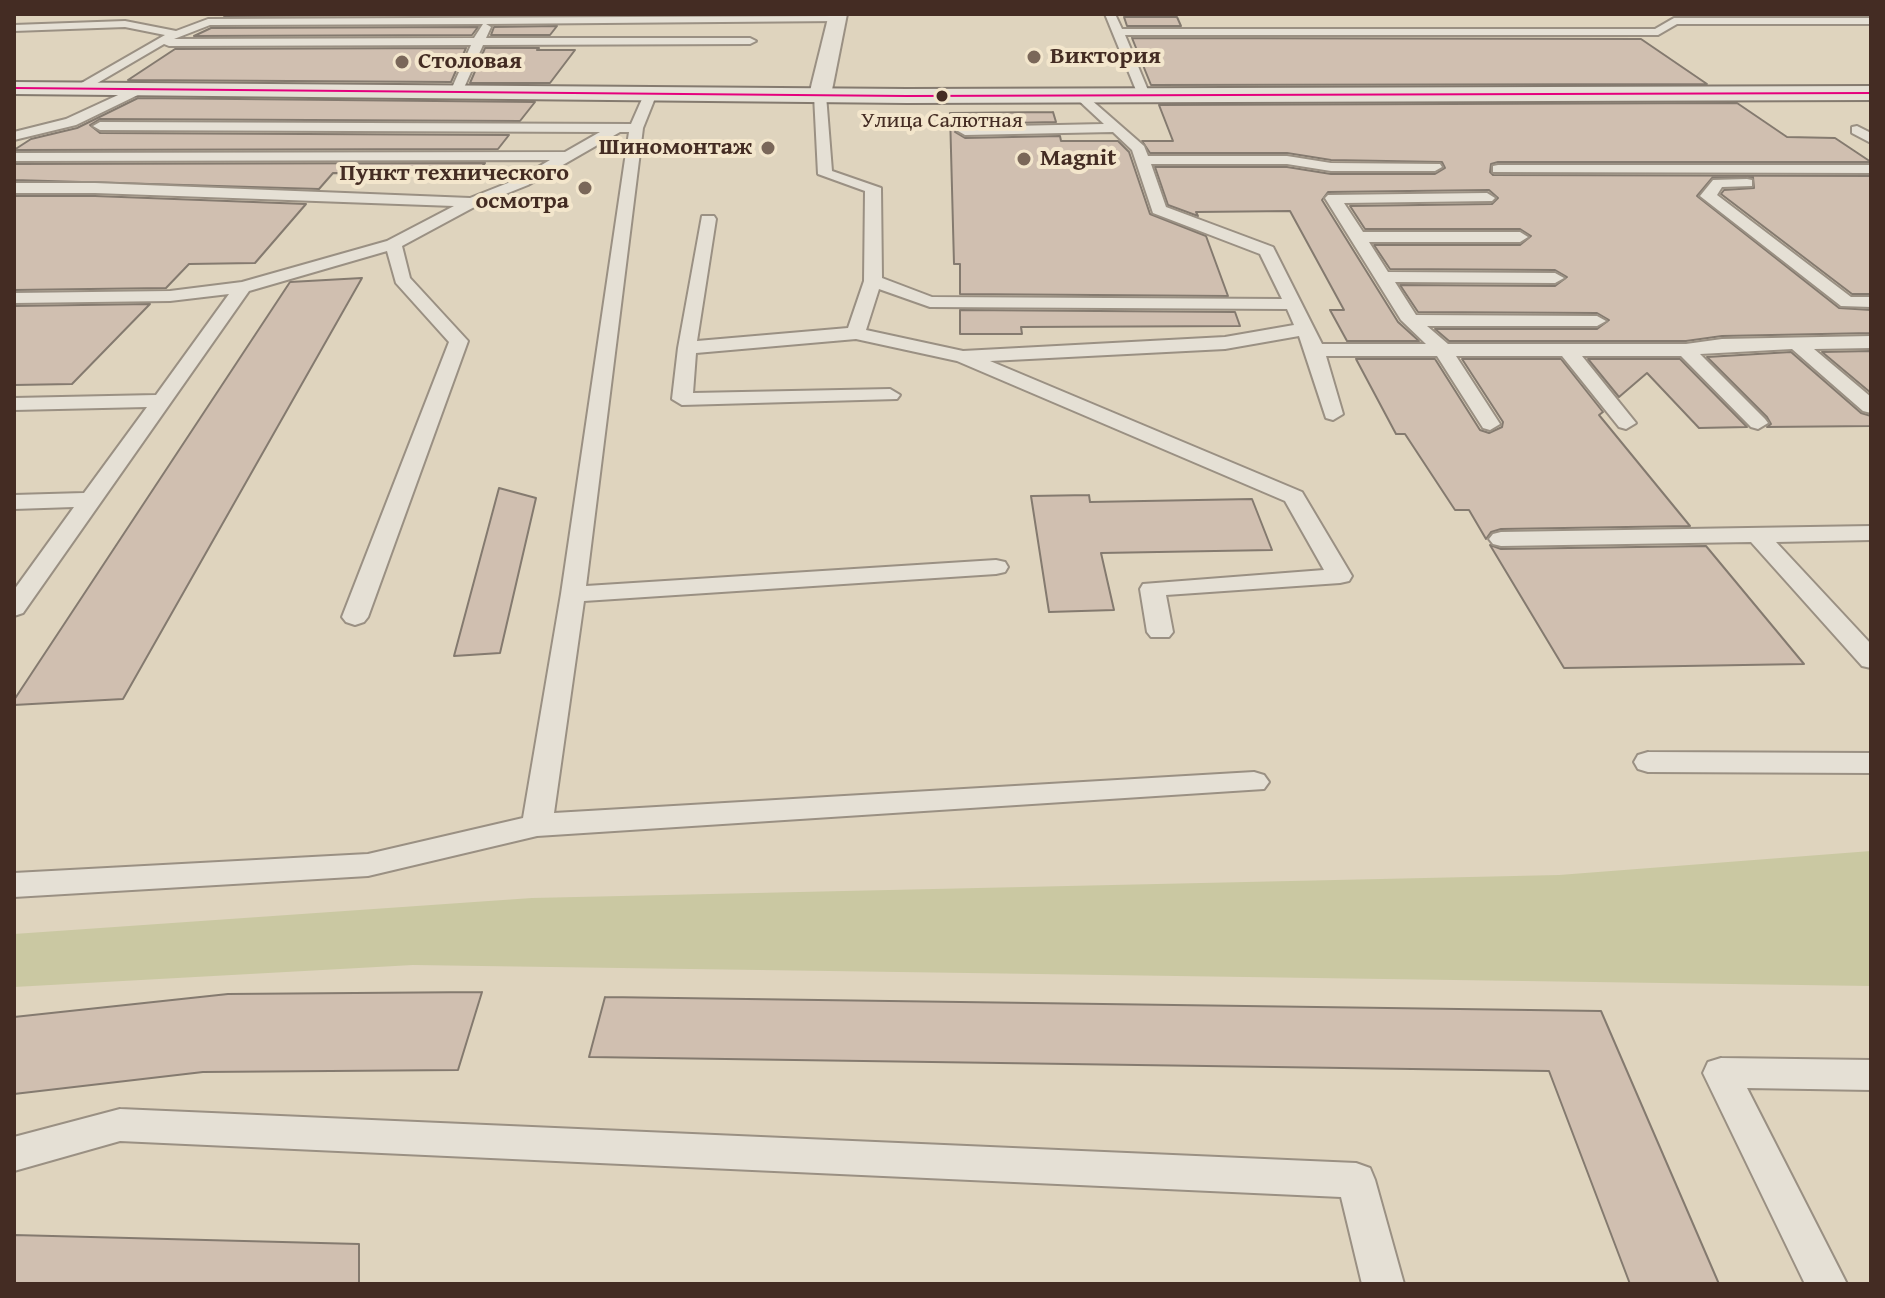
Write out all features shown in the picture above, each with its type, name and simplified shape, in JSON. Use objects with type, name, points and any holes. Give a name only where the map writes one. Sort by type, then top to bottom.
[{"type":"main road","points":[[820,95],[837,17]]},
{"type":"main road","points":[[14,88],[820,95],[1871,93]]},
{"type":"lane","points":[[110,14],[125,24]]},
{"type":"lane","points":[[1110,14],[1144,95]]},
{"type":"lane","points":[[1715,14],[1726,21]]},
{"type":"lane","points":[[457,90],[491,16]]},
{"type":"lane","points":[[82,88],[155,43],[208,22],[491,16],[837,17]]},
{"type":"lane","points":[[1118,32],[1658,32],[1668,18],[1871,21]]},
{"type":"lane","points":[[1427,23],[1437,32]]},
{"type":"lane","points":[[14,28],[125,24],[176,34]]},
{"type":"lane","points":[[155,43],[750,41]]},
{"type":"lane","points":[[14,136],[71,122],[142,88]]},
{"type":"lane","points":[[537,825],[573,594],[627,128],[651,93]]},
{"type":"lane","points":[[820,95],[825,174],[873,188],[873,281],[856,333]]},
{"type":"lane","points":[[1081,95],[1139,149],[1159,210],[1267,251],[1315,350],[1333,414]]},
{"type":"lane","points":[[100,126],[627,128]]},
{"type":"lane","points":[[14,298],[170,296],[243,287],[393,244],[627,128]]},
{"type":"lane","points":[[965,131],[1116,128]]},
{"type":"lane","points":[[1857,130],[1871,139]]},
{"type":"lane","points":[[15,157],[568,156]]},
{"type":"lane","points":[[1142,160],[1287,160],[1331,167],[1435,167]]},
{"type":"lane","points":[[1498,169],[1871,169]]},
{"type":"lane","points":[[1871,184],[1718,183],[1708,196],[1847,302],[1871,302]]},
{"type":"lane","points":[[14,188],[95,188],[473,202]]},
{"type":"lane","points":[[1487,198],[1333,198],[1410,320],[1443,350],[1490,424]]},
{"type":"lane","points":[[708,219],[682,399],[890,395]]},
{"type":"lane","points":[[1357,237],[1520,237]]},
{"type":"lane","points":[[355,617],[459,341],[402,279],[393,244]]},
{"type":"lane","points":[[1382,277],[1555,278]]},
{"type":"lane","points":[[873,281],[930,302],[1293,304]]},
{"type":"lane","points":[[14,608],[243,287]]},
{"type":"lane","points":[[1410,320],[1597,321]]},
{"type":"lane","points":[[963,357],[1225,343],[1305,329]]},
{"type":"lane","points":[[687,348],[856,333],[963,357],[1294,497],[1340,576],[1152,589],[1160,632]]},
{"type":"lane","points":[[1315,350],[1686,350],[1722,345],[1871,342]]},
{"type":"lane","points":[[1797,344],[1870,407]]},
{"type":"lane","points":[[1567,350],[1626,423]]},
{"type":"lane","points":[[1686,350],[1758,423]]},
{"type":"lane","points":[[14,404],[162,401]]},
{"type":"lane","points":[[14,502],[91,500]]},
{"type":"lane","points":[[1501,539],[1871,533]]},
{"type":"lane","points":[[1757,535],[1871,660]]},
{"type":"lane","points":[[573,594],[996,567]]},
{"type":"lane","points":[[1648,762],[1871,763]]},
{"type":"lane","points":[[14,885],[368,865],[537,825],[1254,782]]},
{"type":"lane","points":[[1826,1284],[1721,1073],[1871,1075]]},
{"type":"lane","points":[[14,1154],[120,1125],[1356,1180],[1383,1284]]},
{"type":"shaded area","points":[[1871,851],[1871,986],[413,965],[14,987],[14,934],[532,898],[1559,875]]},
{"type":"building","points":[[227,14],[567,14],[224,16]]},
{"type":"building","points":[[1124,17],[1177,17],[1181,26],[1127,26]]},
{"type":"building","points":[[557,26],[550,35],[491,35],[494,27]]},
{"type":"building","points":[[478,27],[472,35],[194,36],[211,28]]},
{"type":"building","points":[[1132,38],[1641,39],[1707,84],[1151,85]]},
{"type":"building","points":[[466,48],[451,82],[128,80],[175,49]]},
{"type":"building","points":[[485,48],[575,50],[550,83],[470,83]]},
{"type":"building","points":[[138,98],[535,102],[520,121],[100,119],[90,125],[100,133],[509,135],[498,149],[14,150],[31,139],[77,128]]},
{"type":"building","points":[[1737,103],[1787,137],[1835,138],[1871,162],[1498,162],[1491,164],[1490,172],[1493,175],[1871,176],[1871,294],[1852,294],[1721,194],[1724,190],[1754,188],[1753,177],[1713,177],[1697,196],[1839,308],[1871,310],[1871,333],[1722,336],[1686,341],[1449,341],[1435,329],[1597,329],[1609,320],[1597,313],[1418,312],[1400,285],[1555,286],[1567,277],[1555,270],[1390,269],[1374,245],[1520,245],[1531,236],[1520,229],[1365,229],[1350,206],[1492,204],[1498,198],[1489,190],[1328,192],[1322,200],[1398,322],[1419,341],[1347,341],[1330,310],[1344,310],[1290,211],[1196,212],[1198,216],[1168,205],[1155,167],[1287,167],[1331,174],[1435,174],[1445,168],[1442,162],[1331,160],[1287,153],[1150,153],[1142,141],[1173,141],[1159,105]]},
{"type":"building","points":[[1053,112],[1056,122],[965,124],[955,132],[965,138],[1060,136],[1061,141],[1118,141],[1129,152],[1150,214],[1206,236],[1228,296],[960,294],[960,264],[954,264],[950,113]]},
{"type":"building","points":[[485,163],[476,174],[333,173],[319,189],[14,180],[14,164]]},
{"type":"building","points":[[14,196],[306,204],[255,263],[189,264],[166,288],[14,290]]},
{"type":"building","points":[[362,278],[123,699],[14,705],[14,700],[290,282]]},
{"type":"building","points":[[150,304],[72,384],[14,385],[14,306]]},
{"type":"building","points":[[960,310],[1235,312],[1240,326],[1021,327],[1022,334],[960,334]]},
{"type":"building","points":[[1871,351],[1871,393],[1822,352]]},
{"type":"building","points":[[1791,352],[1861,413],[1871,416],[1871,426],[1767,427],[1771,424],[1767,417],[1707,357]]},
{"type":"building","points":[[1356,359],[1435,359],[1480,430],[1489,433],[1502,427],[1503,422],[1462,359],[1561,359],[1603,412],[1599,415],[1690,526],[1501,529],[1491,532],[1486,539],[1469,510],[1455,510],[1405,434],[1396,434]]},
{"type":"building","points":[[1588,359],[1680,359],[1747,427],[1699,428],[1647,373],[1619,397]]},
{"type":"building","points":[[499,488],[536,498],[500,653],[454,656]]},
{"type":"building","points":[[1089,495],[1090,502],[1252,499],[1272,550],[1101,553],[1114,610],[1049,612],[1031,496]]},
{"type":"building","points":[[1490,545],[1501,549],[1706,546],[1804,664],[1564,668]]},
{"type":"building","points":[[482,992],[458,1070],[203,1072],[14,1094],[14,1017],[228,994]]},
{"type":"building","points":[[605,997],[1601,1011],[1719,1284],[1630,1284],[1549,1071],[589,1057]]},
{"type":"building","points":[[14,1235],[359,1244],[359,1284],[14,1284]]},
{"type":"transit line","points":[[14,88],[907,96],[1871,93]]},
{"type":"place","name":"Виктория","points":[[1034,57]]},
{"type":"place","name":"Столовая","points":[[402,62]]},
{"type":"place","name":"Улица Салютная","points":[[942,96]]},
{"type":"place","name":"Шиномонтаж","points":[[768,148]]},
{"type":"place","name":"Magnit","points":[[1024,159]]},
{"type":"place","name":"Пункт технического осмотра","points":[[585,188]]}]
